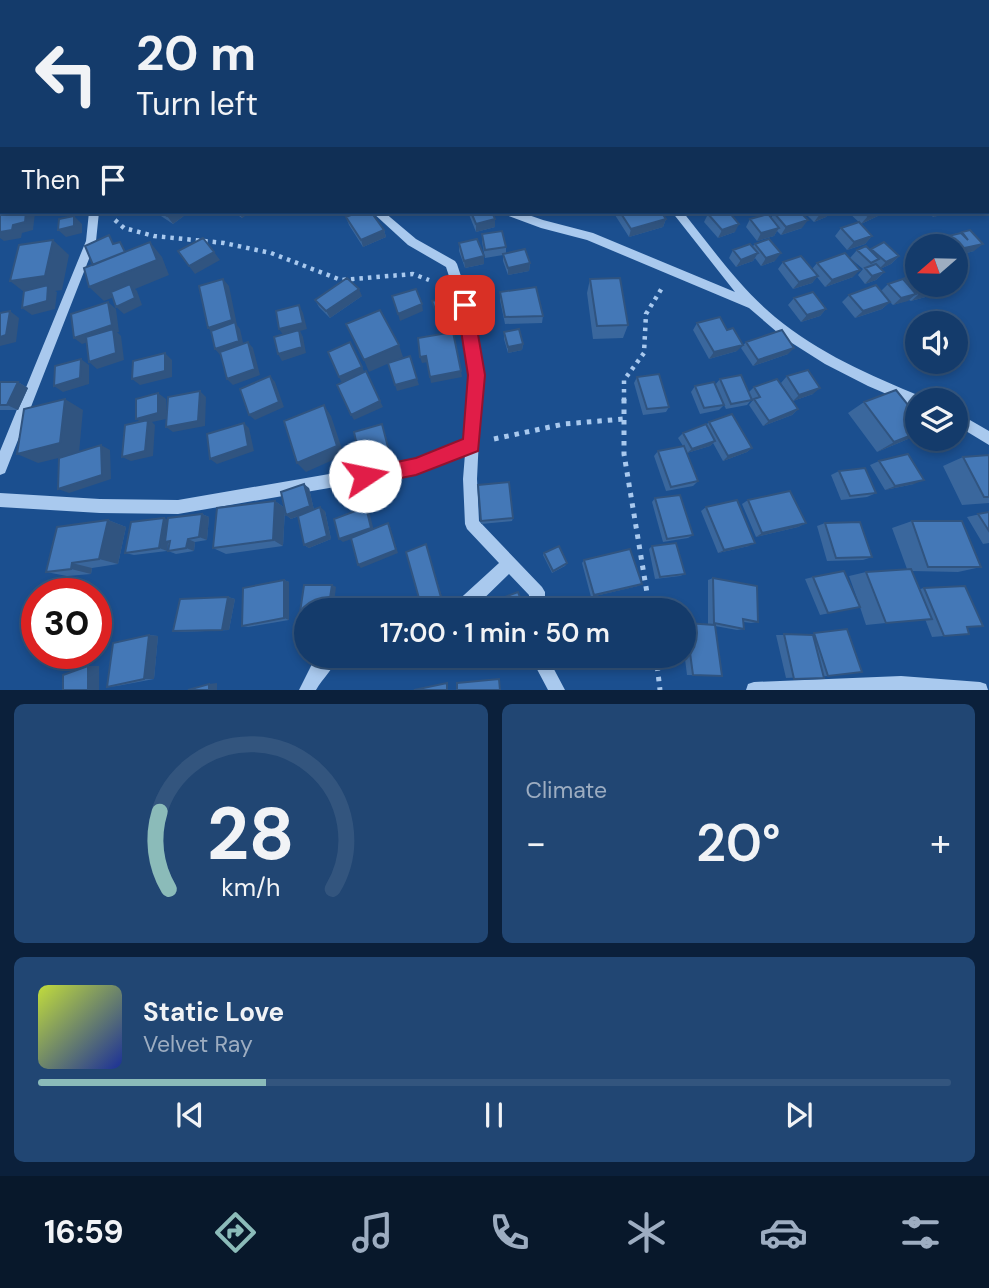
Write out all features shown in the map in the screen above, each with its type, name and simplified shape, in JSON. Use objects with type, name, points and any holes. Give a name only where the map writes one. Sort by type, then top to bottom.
[{"type":"street","points":[[0,468],[91,241],[94,214]]},
{"type":"street","points":[[379,214],[412,242],[451,264],[465,305],[477,375],[470,479],[472,524],[537,592],[537,598]]},
{"type":"street","points":[[515,214],[541,225],[589,236],[752,304]]},
{"type":"street","points":[[679,214],[752,304],[796,339],[858,376],[905,396]]},
{"type":"street","points":[[968,426],[989,439]]},
{"type":"street","points":[[0,500],[178,507],[416,466],[472,445]]},
{"type":"street","points":[[472,598],[509,563]]},
{"type":"street","points":[[307,690],[320,668]]},
{"type":"street","points":[[545,668],[557,690]]},
{"type":"street","points":[[754,690],[901,684],[980,690]]},
{"type":"path","points":[[108,214],[124,228],[154,236],[224,243],[271,253],[341,280],[413,274],[439,284],[465,305]]},
{"type":"path","points":[[648,598],[624,454],[624,380],[643,353],[646,314],[671,272]]},
{"type":"path","points":[[472,445],[519,432],[564,424],[624,419]]},
{"type":"path","points":[[657,668],[660,690]]},
{"type":"building","points":[[0,214],[26,214],[25,222],[13,225],[12,230],[0,232]]},
{"type":"building","points":[[353,214],[372,214],[384,230],[361,240],[346,217]]},
{"type":"building","points":[[472,214],[493,214],[495,219],[476,224]]},
{"type":"building","points":[[621,214],[662,214],[666,219],[631,229]]},
{"type":"building","points":[[708,214],[731,214],[739,224],[722,230]]},
{"type":"building","points":[[768,214],[779,228],[761,233],[750,219]]},
{"type":"building","points":[[775,214],[802,214],[808,220],[786,227]]},
{"type":"building","points":[[74,216],[74,226],[58,230],[59,219]]},
{"type":"building","points":[[859,222],[872,236],[854,242],[841,228]]},
{"type":"building","points":[[970,230],[983,244],[968,247],[968,234],[962,232]]},
{"type":"building","points":[[502,231],[506,247],[485,250],[482,234]]},
{"type":"building","points":[[109,235],[113,244],[120,242],[125,252],[93,265],[85,246]]},
{"type":"building","points":[[203,238],[214,252],[189,266],[178,251]]},
{"type":"building","points":[[477,239],[484,256],[464,261],[459,243]]},
{"type":"building","points":[[769,239],[781,253],[766,258],[755,244]]},
{"type":"building","points":[[53,240],[45,276],[10,281],[19,245]]},
{"type":"building","points":[[150,242],[157,260],[89,287],[84,268]]},
{"type":"building","points":[[884,242],[899,256],[886,262],[871,249]]},
{"type":"building","points":[[750,244],[758,253],[741,260],[733,250]]},
{"type":"building","points":[[866,246],[879,259],[871,263],[857,250]]},
{"type":"building","points":[[525,249],[530,263],[508,268],[503,254]]},
{"type":"building","points":[[845,253],[860,270],[832,280],[817,263]]},
{"type":"building","points":[[801,256],[818,276],[799,282],[783,262]]},
{"type":"building","points":[[876,264],[884,272],[872,276],[865,268]]},
{"type":"building","points":[[347,278],[359,289],[326,311],[315,300]]},
{"type":"building","points":[[620,278],[628,325],[597,326],[590,279]]},
{"type":"building","points":[[223,279],[232,320],[208,328],[199,286]]},
{"type":"building","points":[[903,279],[905,297],[901,298],[888,284]]},
{"type":"building","points":[[130,284],[135,298],[116,307],[111,292]]},
{"type":"building","points":[[48,285],[47,301],[22,308],[24,291]]},
{"type":"building","points":[[876,285],[890,302],[863,311],[849,295]]},
{"type":"building","points":[[536,287],[543,316],[505,317],[500,292]]},
{"type":"building","points":[[416,289],[422,304],[398,314],[392,296]]},
{"type":"building","points":[[813,292],[826,309],[807,315],[794,298]]},
{"type":"building","points":[[452,296],[457,308],[437,315],[432,301]]},
{"type":"building","points":[[108,302],[112,325],[74,338],[71,314]]},
{"type":"building","points":[[299,305],[303,323],[279,329],[276,311]]},
{"type":"building","points":[[380,310],[399,345],[364,360],[346,324]]},
{"type":"building","points":[[10,311],[6,335],[0,337],[0,313]]},
{"type":"building","points":[[720,317],[727,330],[733,328],[743,345],[714,352],[697,323]]},
{"type":"building","points":[[235,322],[239,341],[215,349],[211,331]]},
{"type":"building","points":[[113,329],[116,353],[89,362],[86,337]]},
{"type":"building","points":[[519,329],[523,344],[508,347],[504,332]]},
{"type":"building","points":[[299,330],[302,347],[278,354],[274,337]]},
{"type":"building","points":[[782,330],[794,348],[758,360],[746,342]]},
{"type":"building","points":[[453,332],[461,371],[430,377],[426,356],[420,357],[418,338]]},
{"type":"building","points":[[248,342],[255,369],[227,379],[220,352]]},
{"type":"building","points":[[350,342],[362,367],[339,377],[328,352]]},
{"type":"building","points":[[165,353],[165,371],[132,379],[133,361]]},
{"type":"building","points":[[410,356],[417,379],[395,385],[388,363]]},
{"type":"building","points":[[81,359],[80,378],[54,386],[55,366]]},
{"type":"building","points":[[808,370],[820,388],[799,395],[787,376]]},
{"type":"building","points":[[366,371],[380,401],[351,415],[337,385]]},
{"type":"building","points":[[659,374],[669,407],[647,409],[637,377]]},
{"type":"building","points":[[741,375],[752,400],[731,404],[720,379]]},
{"type":"building","points":[[270,376],[279,402],[249,415],[240,389]]},
{"type":"building","points":[[777,379],[798,409],[769,421],[754,399],[760,397],[754,387]]},
{"type":"building","points":[[0,382],[18,382],[7,405],[0,405]]},
{"type":"building","points":[[714,382],[724,405],[704,408],[695,386]]},
{"type":"building","points":[[896,390],[905,401],[905,438],[894,442],[864,402]]},
{"type":"building","points":[[200,391],[198,421],[166,427],[168,397]]},
{"type":"building","points":[[158,393],[158,413],[136,419],[136,399]]},
{"type":"building","points":[[65,399],[60,443],[17,454],[24,409]]},
{"type":"building","points":[[324,405],[337,446],[297,463],[284,421]]},
{"type":"building","points":[[732,414],[752,448],[728,456],[709,422]]},
{"type":"building","points":[[148,420],[145,451],[122,457],[125,425]]},
{"type":"building","points":[[244,423],[248,446],[210,459],[207,434]]},
{"type":"building","points":[[382,424],[390,455],[361,464],[354,432]]},
{"type":"building","points":[[706,424],[715,441],[692,449],[683,433]]},
{"type":"building","points":[[101,445],[102,475],[58,489],[59,458]]},
{"type":"building","points":[[684,446],[698,481],[671,487],[658,451]]},
{"type":"building","points":[[908,454],[924,480],[895,486],[879,461]]},
{"type":"building","points":[[989,455],[989,497],[984,497],[963,457]]},
{"type":"building","points":[[865,468],[876,493],[850,496],[839,471]]},
{"type":"building","points":[[509,482],[513,518],[481,521],[478,485]]},
{"type":"building","points":[[304,484],[310,506],[286,515],[281,492]]},
{"type":"building","points":[[790,491],[806,523],[762,533],[748,500]]},
{"type":"building","points":[[680,495],[693,535],[667,539],[655,498]]},
{"type":"building","points":[[737,500],[755,543],[724,550],[706,507]]},
{"type":"building","points":[[275,501],[273,540],[213,548],[217,508]]},
{"type":"building","points":[[320,507],[327,536],[304,545],[298,516]]},
{"type":"building","points":[[366,507],[371,528],[339,539],[334,519]]},
{"type":"building","points":[[989,512],[989,531],[978,514]]},
{"type":"building","points":[[202,514],[199,537],[188,539],[186,548],[168,551],[170,541],[165,542],[168,518]]},
{"type":"building","points":[[164,518],[159,548],[125,553],[131,522]]},
{"type":"building","points":[[108,520],[99,559],[72,563],[71,569],[46,572],[57,527]]},
{"type":"building","points":[[912,521],[962,521],[981,567],[928,567]]},
{"type":"building","points":[[860,522],[872,557],[836,558],[825,523]]},
{"type":"building","points":[[388,523],[396,550],[358,565],[351,538]]},
{"type":"building","points":[[676,543],[685,574],[660,577],[652,546]]},
{"type":"building","points":[[426,544],[441,598],[419,598],[406,552]]},
{"type":"building","points":[[559,546],[567,563],[553,571],[544,553]]},
{"type":"building","points":[[630,549],[642,584],[594,595],[584,560]]},
{"type":"building","points":[[911,569],[932,619],[886,623],[866,572]]},
{"type":"building","points":[[844,571],[860,607],[828,613],[813,577]]},
{"type":"building","points":[[713,578],[757,586],[758,622],[743,619],[744,629],[714,623]]},
{"type":"building","points":[[284,580],[284,618],[242,626],[243,588]]},
{"type":"building","points":[[304,585],[332,585],[330,598],[302,598]]},
{"type":"building","points":[[965,586],[983,626],[967,627],[969,634],[944,636],[924,588]]},
{"type":"building","points":[[518,592],[520,598],[502,598]]},
{"type":"building","points":[[228,597],[222,630],[173,631],[180,599]]},
{"type":"building","points":[[696,624],[715,625],[722,676],[693,675],[692,668],[696,668]]},
{"type":"building","points":[[847,629],[862,672],[828,676],[814,633]]},
{"type":"building","points":[[784,634],[813,635],[824,678],[794,679]]},
{"type":"building","points":[[149,635],[144,679],[107,687],[109,669],[112,669],[113,643]]},
{"type":"building","points":[[88,669],[88,690],[63,690],[63,675]]},
{"type":"building","points":[[499,679],[500,690],[457,690],[457,683]]},
{"type":"building","points":[[447,683],[447,690],[414,690]]},
{"type":"building","points":[[209,684],[209,690],[188,690]]},
{"type":"route","points":[[365,476],[416,466],[472,445],[477,375],[465,305]]}]
